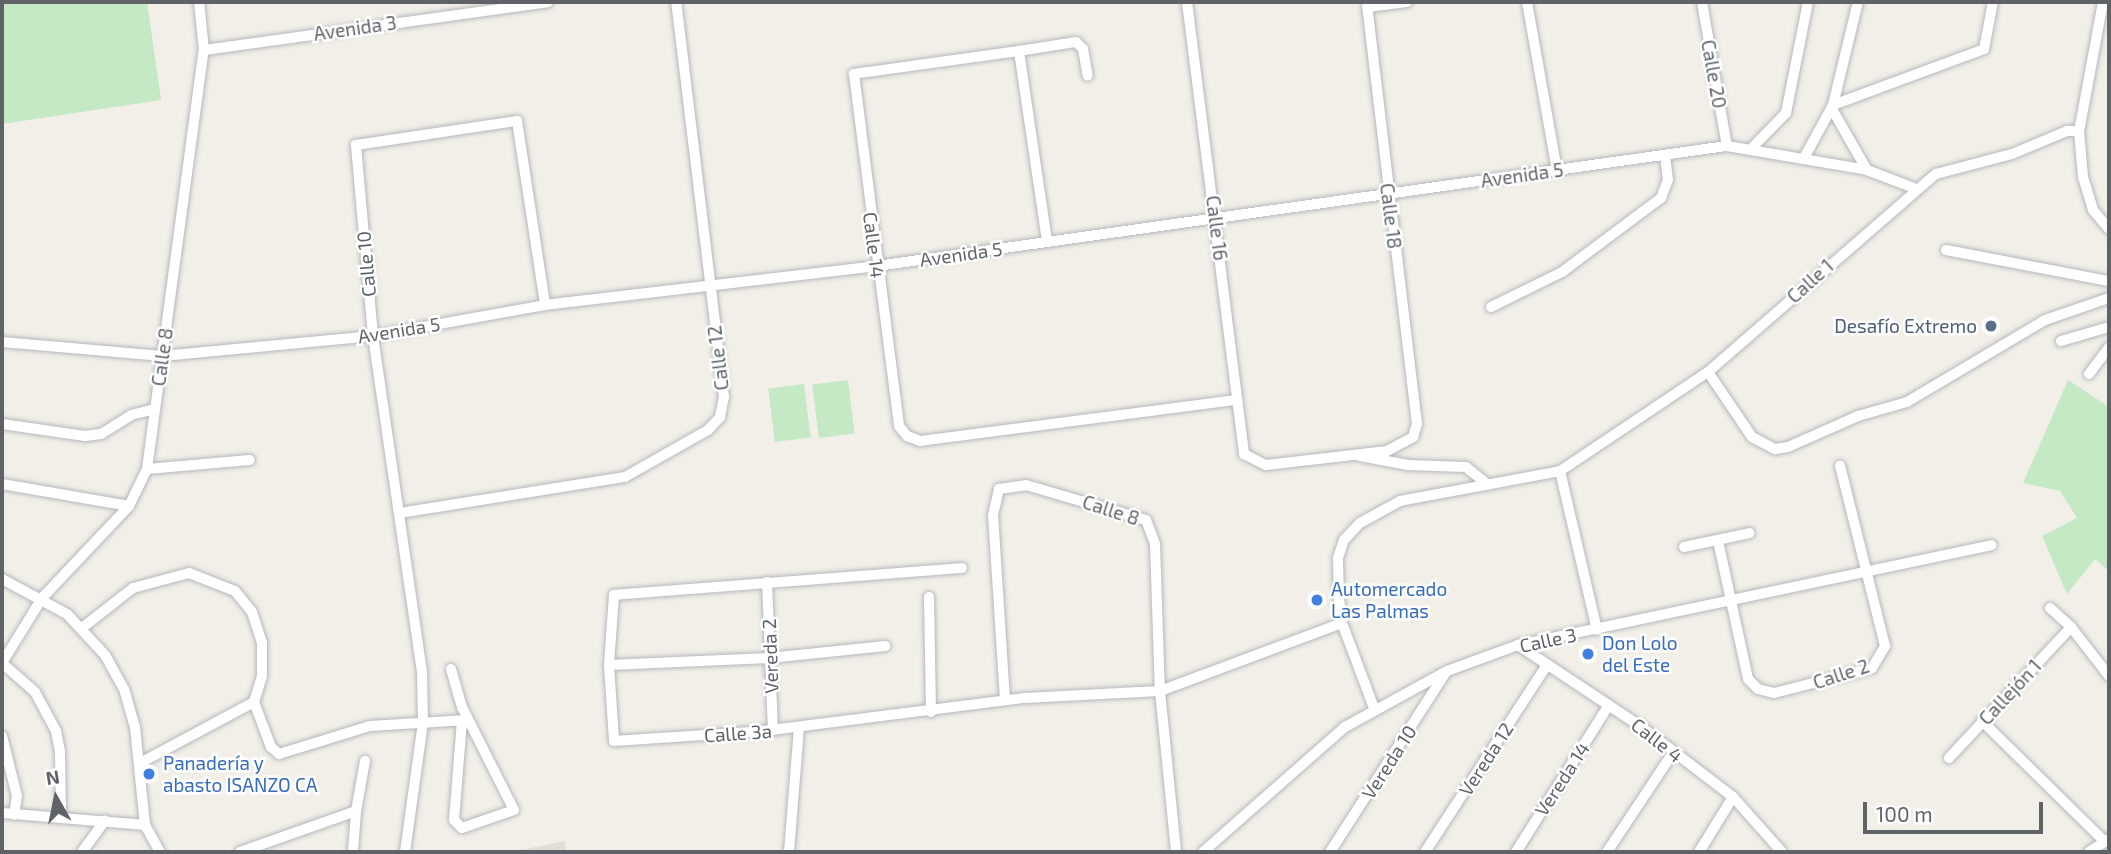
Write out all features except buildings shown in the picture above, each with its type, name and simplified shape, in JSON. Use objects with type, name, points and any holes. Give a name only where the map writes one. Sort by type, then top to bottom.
[{"type":"street","name":"Calle 8","points":[[2,663],[43,598],[129,506],[147,469],[204,50],[199,2]]},
{"type":"street","name":"Avenida 3","points":[[204,50],[548,2]]},
{"type":"street","name":"Calle 12","points":[[400,513],[598,484],[625,477],[708,430],[720,417],[724,397],[676,2]]},
{"type":"street","name":"Calle 16","points":[[1187,2],[1244,454],[1266,465],[1354,454]]},
{"type":"street","name":"Calle 18","points":[[1354,454],[1403,447],[1413,437],[1417,424],[1367,7],[1407,2]]},
{"type":"street","points":[[1527,2],[1557,170]]},
{"type":"street","name":"Calle 20","points":[[1702,2],[1727,146]]},
{"type":"street","points":[[1750,150],[1786,113],[1808,2]]},
{"type":"street","points":[[1804,158],[1832,107],[1858,2]]},
{"type":"street","points":[[1832,107],[1983,49],[1993,2]]},
{"type":"street","points":[[2104,2],[2079,131],[2083,177],[2093,210],[2109,229]]},
{"type":"street","points":[[1047,241],[1019,51],[1076,42],[1083,49],[1088,76]]},
{"type":"street","name":"Calle 14","points":[[1019,51],[854,74],[899,426],[906,436],[920,441],[1237,400]]},
{"type":"street","points":[[1832,107],[1867,170]]},
{"type":"street","name":"Calle 10","points":[[405,852],[423,723],[422,672],[373,335],[356,145],[517,121],[545,305]]},
{"type":"street","name":"Calle 1","points":[[1374,708],[1342,623],[1338,558],[1345,541],[1360,523],[1400,501],[1560,471],[1708,372],[1914,188],[1936,174],[2012,154],[2067,131],[2079,131]]},
{"type":"street","name":"Avenida 5","points":[[2,342],[162,356],[373,335],[545,305],[877,266],[1727,146],[1867,170],[1914,188]]},
{"type":"street","points":[[1492,307],[1562,272],[1661,198],[1668,180],[1665,155]]},
{"type":"street","points":[[1946,250],[2109,281]]},
{"type":"street","points":[[1708,372],[1752,437],[1775,449],[1858,416],[1907,402],[2045,320],[2109,298]]},
{"type":"street","points":[[2061,341],[2109,327]]},
{"type":"street","points":[[2089,374],[2109,347]]},
{"type":"street","points":[[2,424],[85,436],[101,434],[131,415],[155,409]]},
{"type":"street","points":[[1354,454],[1387,463],[1466,467],[1488,485]]},
{"type":"street","points":[[147,469],[250,460]]},
{"type":"street","name":"Calle 2","points":[[1718,541],[1748,679],[1758,689],[1774,693],[1853,674],[1881,659],[1885,646],[1863,573],[1840,466]]},
{"type":"street","points":[[1560,471],[1597,629]]},
{"type":"street","points":[[2,484],[129,506]]},
{"type":"street","name":"Calle 8","points":[[1005,700],[993,515],[999,489],[1010,485],[1026,485],[1134,513],[1152,528],[1160,691],[1176,852]]},
{"type":"street","points":[[1684,547],[1750,533]]},
{"type":"street","name":"Calle 3","points":[[1203,852],[1345,727],[1374,708],[1447,671],[1518,645],[1992,545]]},
{"type":"street","name":"Calle 3a","points":[[962,568],[614,596],[609,665],[614,741],[799,728],[1005,700],[1160,691],[1342,623]]},
{"type":"street","points":[[82,628],[133,588],[189,573],[214,579],[243,602],[262,642],[262,676],[254,702],[271,747],[279,754],[352,729],[466,720]]},
{"type":"street","points":[[2,579],[43,598],[82,628],[105,655],[124,690],[140,763],[145,825],[160,852]]},
{"type":"street","name":"Vereda 2","points":[[767,582],[773,730]]},
{"type":"street","points":[[929,597],[931,712]]},
{"type":"street","points":[[2050,608],[2071,627],[2109,676]]},
{"type":"street","name":"Callejón 1","points":[[1949,758],[2071,627]]},
{"type":"street","name":"Calle 4","points":[[1518,645],[1609,705],[1733,797],[1782,852]]},
{"type":"street","points":[[609,665],[769,658],[885,646]]},
{"type":"street","points":[[2,663],[35,692],[56,731],[60,752],[61,818]]},
{"type":"street","name":"Vereda 12","points":[[1425,852],[1547,665]]},
{"type":"street","points":[[451,669],[466,720],[514,810],[462,828],[454,820],[466,720]]},
{"type":"street","name":"Vereda 10","points":[[1330,852],[1447,671]]},
{"type":"street","points":[[140,763],[254,702]]},
{"type":"street","name":"Vereda 14","points":[[1516,852],[1609,705]]},
{"type":"street","points":[[1982,721],[2107,841],[2089,852]]},
{"type":"street","points":[[789,852],[799,728]]},
{"type":"street","points":[[2,736],[17,796],[14,815]]},
{"type":"street","points":[[1606,852],[1672,754]]},
{"type":"street","points":[[353,852],[356,811],[365,761]]},
{"type":"street","points":[[1699,852],[1733,797]]},
{"type":"street","points":[[240,852],[356,811]]},
{"type":"street","points":[[2,813],[145,825]]},
{"type":"street","points":[[82,852],[105,820]]},
{"type":"shaded area","points":[[565,841],[566,852],[500,852],[526,849]]},
{"type":"green space","points":[[2,2],[147,2],[161,100],[2,124]]},
{"type":"green space","points":[[848,380],[855,434],[819,438],[812,384]]},
{"type":"green space","points":[[2068,380],[2109,407],[2109,571],[2095,559],[2067,594],[2042,536],[2077,518],[2060,491],[2023,483]]},
{"type":"green space","points":[[804,384],[811,438],[775,442],[768,388]]},
{"type":"place","name":"Desafío Extremo","points":[[1991,326]]},
{"type":"place","name":"Automercado Las Palmas","points":[[1317,600]]},
{"type":"place","name":"Don Lolo del Este","points":[[1588,654]]},
{"type":"place","name":"Panadería y abasto ISANZO CA","points":[[149,774]]}]
